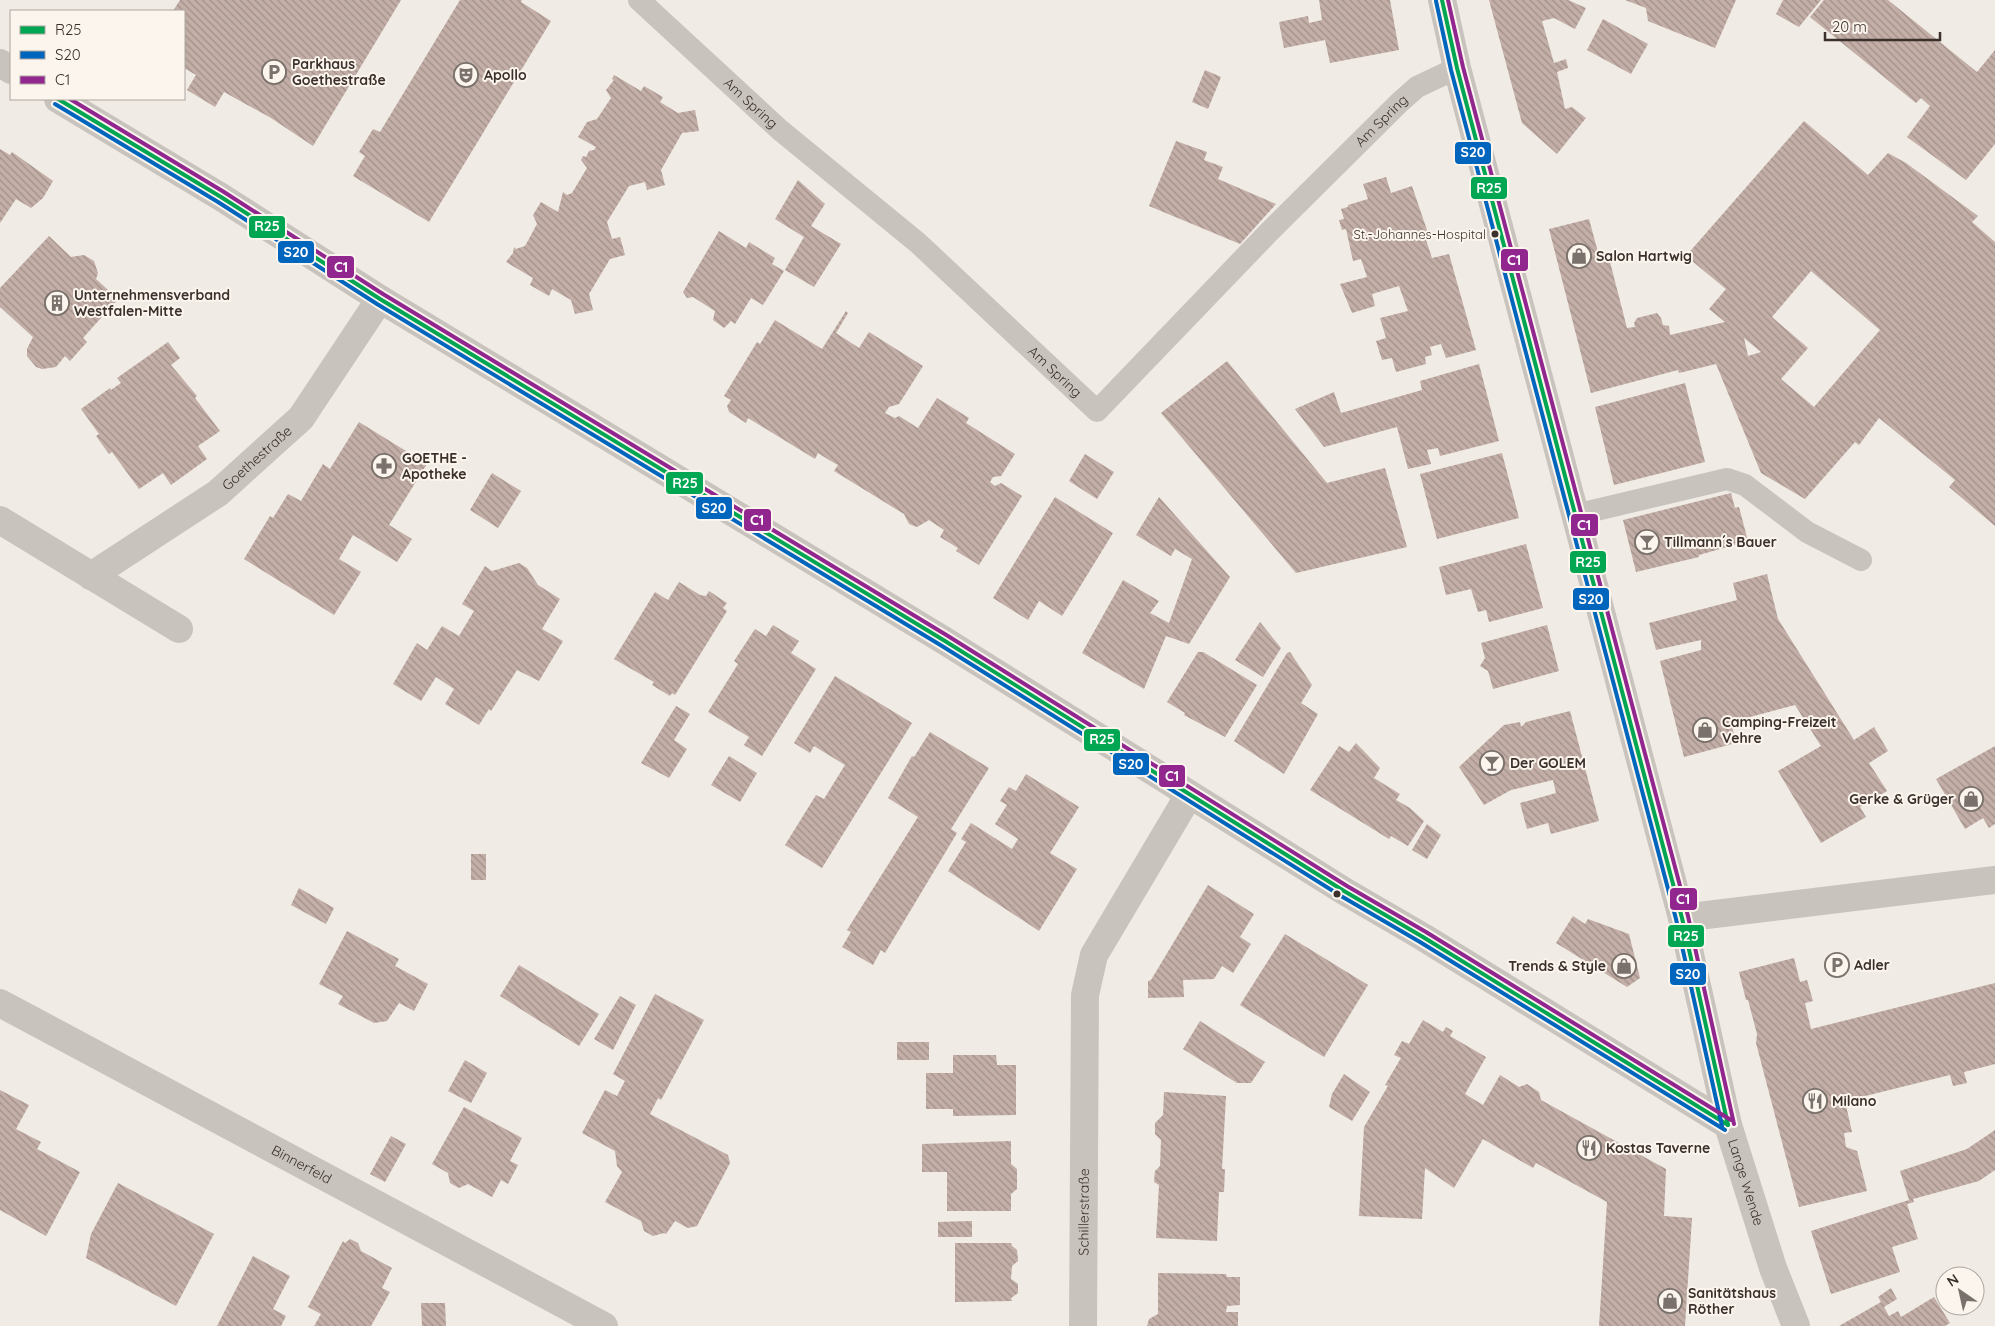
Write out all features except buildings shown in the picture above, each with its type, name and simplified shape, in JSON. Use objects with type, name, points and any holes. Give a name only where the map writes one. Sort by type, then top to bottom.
[{"type":"street","name":"Lange Wende","points":[[1442,0],[1457,68],[1682,918],[1728,1125],[1773,1268],[1796,1326]]},
{"type":"street","points":[[60,100],[221,197],[380,299],[945,641],[1189,795],[1728,1125]]},
{"type":"street","name":"Goethestraße","points":[[91,576],[218,493],[301,418],[380,299]]},
{"type":"street","points":[[0,520],[179,629]]},
{"type":"street","name":"Schillerstraße","points":[[1083,1326],[1084,994],[1094,955],[1189,795]]},
{"type":"street","points":[[1682,918],[1995,880]]},
{"type":"street","name":"Binnerfeld","points":[[0,1003],[604,1326]]},
{"type":"lane","name":"Am Spring","points":[[639,0],[780,130],[918,243],[1097,411],[1268,233],[1400,102],[1417,87],[1457,68]]},
{"type":"lane","points":[[1575,515],[1727,479],[1745,485],[1807,532],[1861,560]]},
{"type":"transit line","name":"R25","points":[[1442,0],[1457,68],[1682,918],[1728,1125]]},
{"type":"transit line","name":"C1","points":[[1448,0],[1463,67],[1688,916],[1734,1124]]},
{"type":"transit line","name":"S20","points":[[1436,1],[1451,70],[1676,919],[1722,1126]]},
{"type":"transit line","name":"R25","points":[[60,100],[221,197],[380,299],[945,641],[1344,891],[1423,937],[1728,1125]]},
{"type":"transit line","name":"C1","points":[[72,100],[224,192],[383,294],[948,636],[1347,886],[1426,932],[1731,1120]]},
{"type":"transit line","name":"S20","points":[[55,104],[218,202],[377,304],[942,646],[1341,896],[1420,942],[1725,1130]]},
{"type":"place","name":"Parkhaus Goethestraße","points":[[274,72]]},
{"type":"place","name":"Apollo","points":[[466,75]]},
{"type":"place","name":"St.-Johannes-Hospital","points":[[1495,234]]},
{"type":"place","name":"Salon Hartwig","points":[[1579,256]]},
{"type":"place","name":"Unternehmensverband Westfalen-Mitte","points":[[57,303]]},
{"type":"place","name":"GOETHE - Apotheke","points":[[384,466]]},
{"type":"place","name":"Tillmann´s Bauer","points":[[1647,542]]},
{"type":"place","name":"Camping-Freizeit Vehre","points":[[1705,730]]},
{"type":"place","name":"Der GOLEM","points":[[1492,763]]},
{"type":"place","name":"Gerke & Grüger","points":[[1971,799]]},
{"type":"place","name":"Adler","points":[[1837,965]]},
{"type":"place","name":"Trends & Style","points":[[1624,966]]},
{"type":"place","name":"Milano","points":[[1815,1101]]},
{"type":"place","name":"Kostas Taverne","points":[[1589,1148]]},
{"type":"place","name":"Sanitätshaus Röther","points":[[1670,1301]]}]
